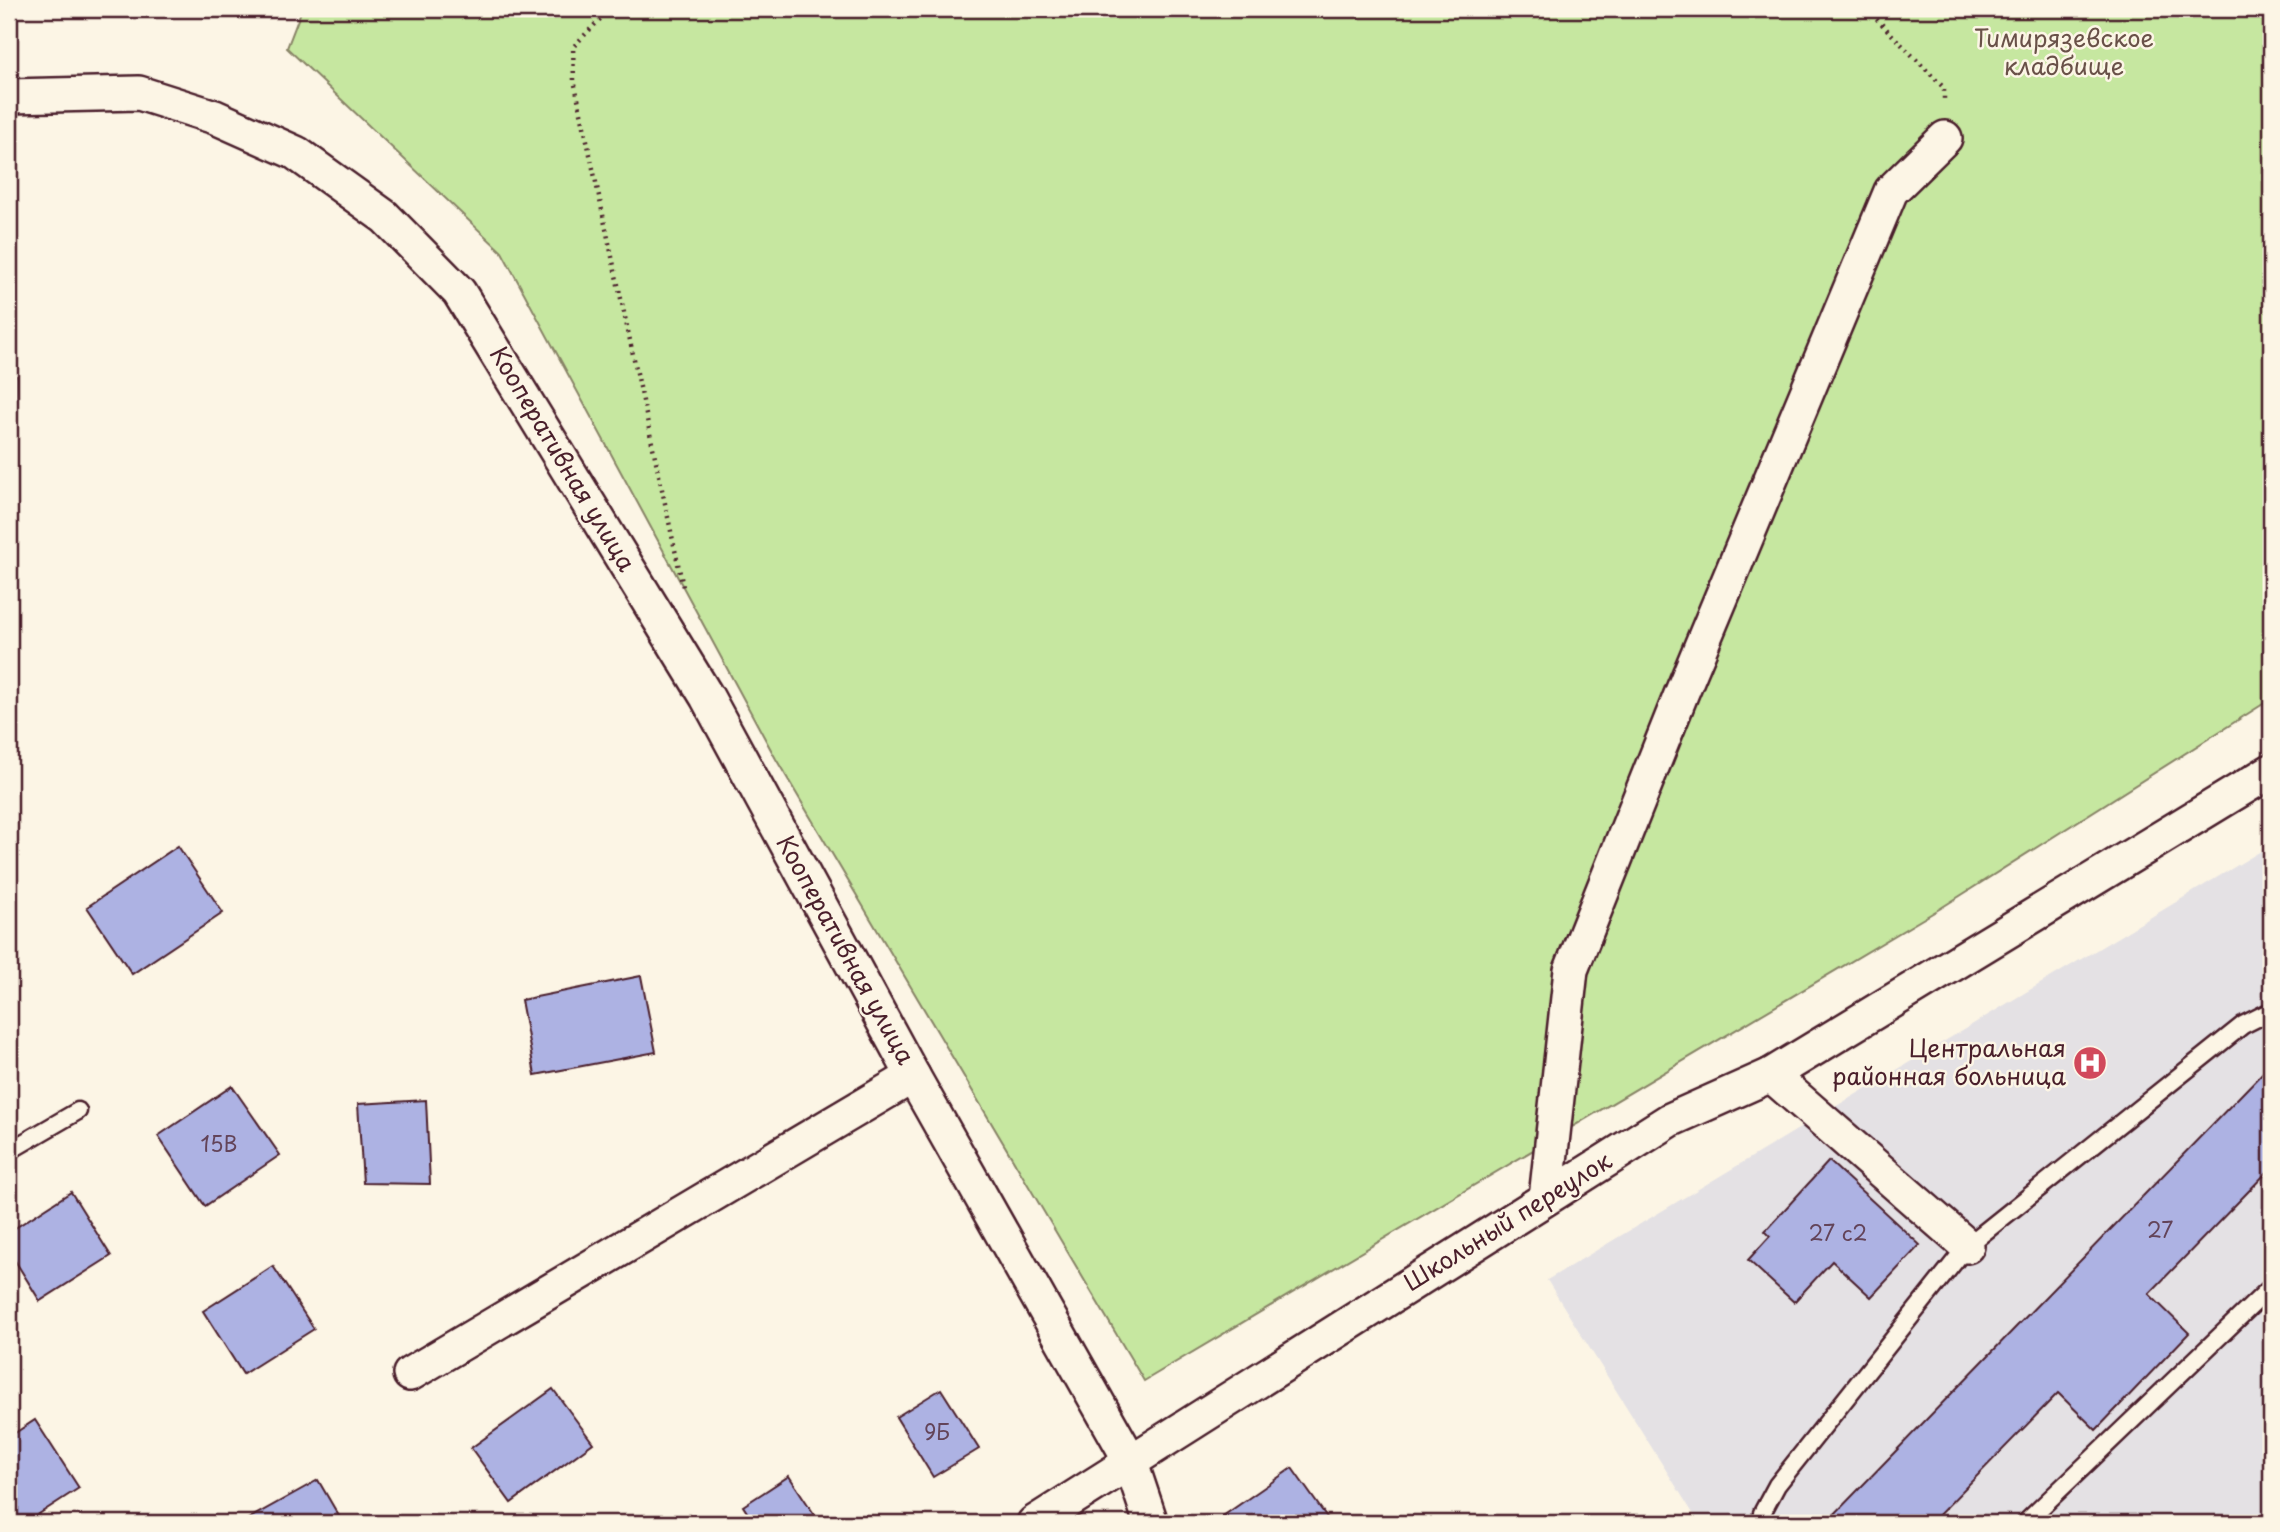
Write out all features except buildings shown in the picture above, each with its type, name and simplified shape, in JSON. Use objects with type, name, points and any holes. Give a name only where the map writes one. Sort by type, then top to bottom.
[{"type":"street","name":"Кооперативная улица","points":[[9,96],[139,93],[215,117],[296,153],[385,217],[459,292],[707,697],[913,1076],[1130,1460],[1151,1523]]},
{"type":"street","points":[[1545,1198],[1571,970],[1682,692],[1891,191],[1945,138]]},
{"type":"street","name":"Школьный переулок","points":[[1034,1523],[1670,1120],[1771,1075],[2271,771]]},
{"type":"street","points":[[1771,1075],[1967,1246]]},
{"type":"street","name":"Кооперативная улица","points":[[410,1374],[913,1076]]},
{"type":"lane","points":[[1762,1523],[1762,1513],[1777,1485],[1967,1246],[2244,1025],[2271,1011]]},
{"type":"lane","points":[[9,1151],[78,1111]]},
{"type":"lane","points":[[2025,1523],[2271,1287]]},
{"type":"path","points":[[610,9],[573,47],[574,80],[684,590]]},
{"type":"path","points":[[1867,9],[1944,88],[1945,138]]},
{"type":"shaded area","name":"Центральная районная больница","points":[[2271,845],[2271,1523],[1699,1523],[1547,1280]]},
{"type":"green space","name":"Тимирязевское кладбище","points":[[302,9],[2271,9],[2271,699],[1941,908],[1144,1381],[776,759],[502,252],[287,48]]},
{"type":"place","name":"Центральная районная больница","points":[[2090,1063]]}]
